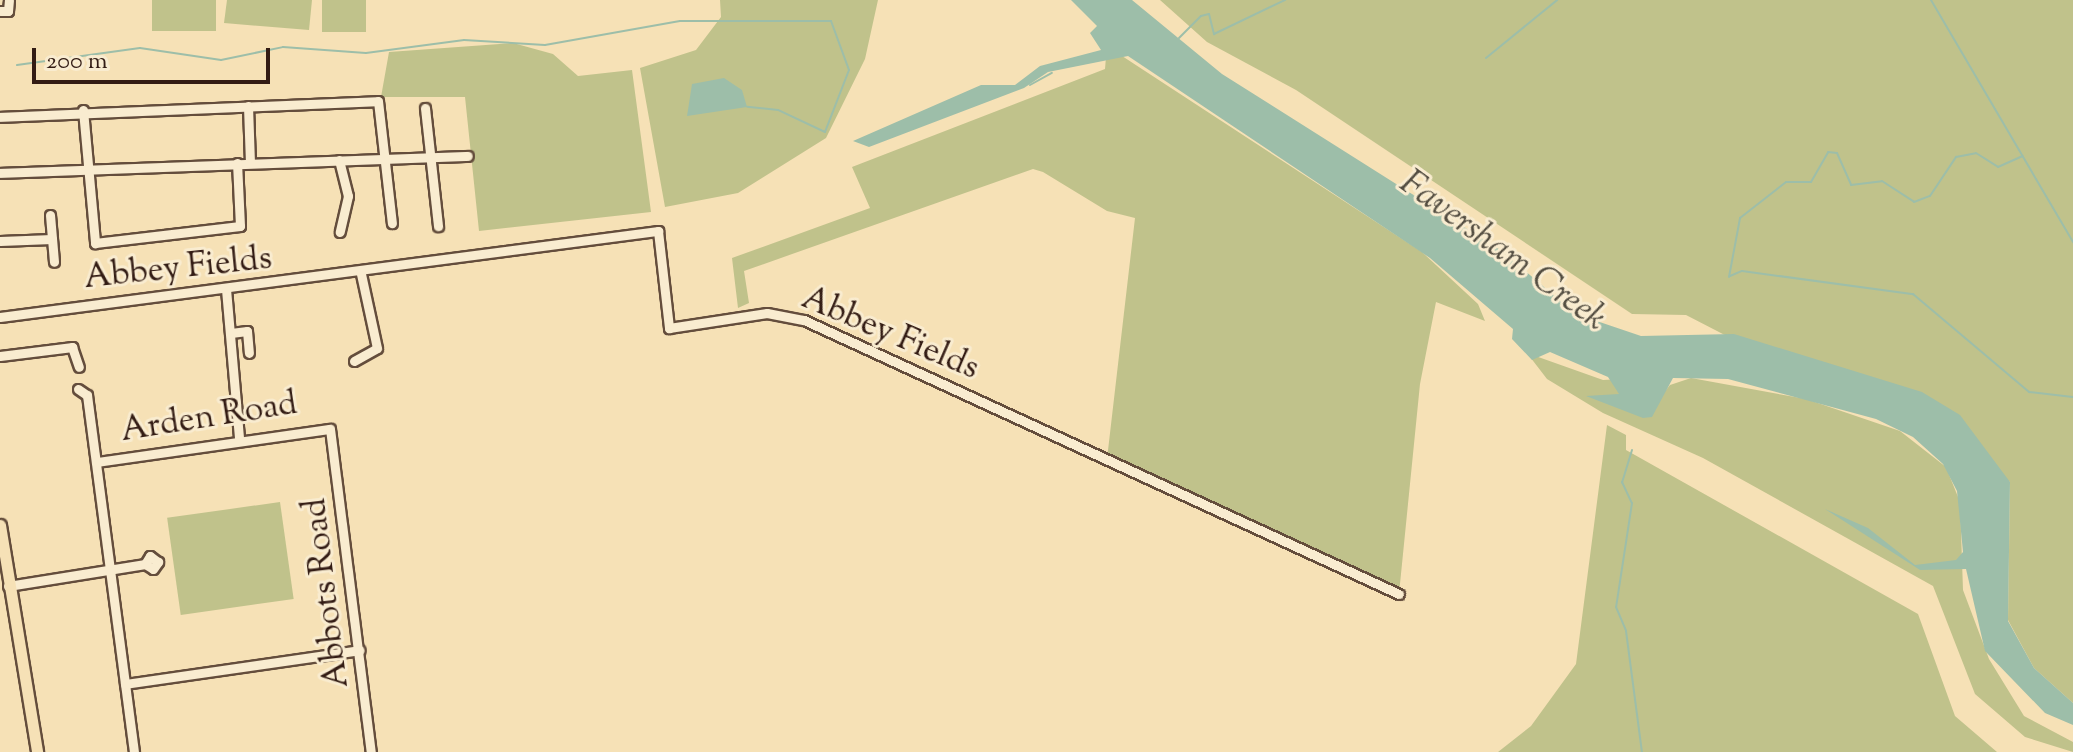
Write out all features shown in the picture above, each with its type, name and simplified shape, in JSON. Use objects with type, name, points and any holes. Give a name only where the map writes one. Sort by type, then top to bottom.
[{"type":"main road","points":[[0,532],[37,752]]},
{"type":"street","points":[[0,11],[8,11],[9,0]]},
{"type":"street","points":[[0,117],[83,110],[378,101],[392,223]]},
{"type":"street","points":[[248,106],[250,163]]},
{"type":"street","points":[[425,108],[438,226]]},
{"type":"street","points":[[83,110],[95,243],[240,226],[237,163]]},
{"type":"street","points":[[0,173],[468,156]]},
{"type":"street","points":[[339,160],[348,196],[346,227]]},
{"type":"street","points":[[50,215],[54,262]]},
{"type":"street","name":"Abbey Fields","points":[[0,317],[361,274],[658,231],[669,328],[767,313],[804,320],[1399,594]]},
{"type":"street","points":[[0,241],[52,239]]},
{"type":"street","points":[[354,361],[368,359],[377,348],[361,274]]},
{"type":"street","points":[[226,289],[239,439]]},
{"type":"street","points":[[231,333],[247,331],[249,353]]},
{"type":"street","points":[[0,356],[72,347],[79,367]]},
{"type":"street","points":[[78,389],[87,395],[134,752]]},
{"type":"street","name":"Arden Road","points":[[97,462],[239,439],[330,429]]},
{"type":"street","name":"Abbots Road","points":[[330,429],[371,752]]},
{"type":"street","points":[[8,586],[145,564]]},
{"type":"street","points":[[125,684],[360,650]]},
{"type":"green space","points":[[152,0],[216,0],[216,31],[152,31]]},
{"type":"green space","points":[[227,0],[312,0],[309,30],[224,23]]},
{"type":"green space","points":[[322,0],[366,0],[366,32],[322,32]]},
{"type":"green space","points":[[720,0],[878,0],[865,59],[826,138],[738,193],[665,207],[640,68],[696,50],[721,17]]},
{"type":"green space","points":[[1160,0],[2073,0],[2073,703],[2034,668],[2008,620],[2010,482],[1686,315],[1632,314],[1296,90],[1207,42]]},
{"type":"green space","points":[[513,43],[553,54],[578,76],[632,70],[651,212],[479,231],[465,97],[381,97],[389,52]]},
{"type":"green space","points":[[1119,54],[1422,252],[1478,304],[1485,321],[1436,302],[1420,384],[1399,594],[1107,459],[1135,218],[1107,211],[1043,172],[1033,169],[744,271],[749,303],[738,308],[732,258],[870,208],[852,167],[1105,69],[1106,57]]},
{"type":"green space","points":[[1527,353],[1603,380],[1642,378],[1650,410],[1670,385],[1691,378],[1806,399],[1900,431],[1946,467],[1960,502],[1963,590],[1989,659],[2024,716],[2073,742],[2073,752],[2025,737],[1975,694],[1933,586],[1703,458],[1603,413],[1547,379]]},
{"type":"green space","points":[[1607,425],[1626,435],[1626,450],[1918,614],[1955,716],[1997,752],[1498,752],[1531,726],[1576,664]]},
{"type":"green space","points":[[280,502],[294,599],[181,615],[167,518]]},
{"type":"water","name":"Faversham Creek","points":[[1071,0],[1132,0],[1222,74],[1499,249],[1576,314],[1641,336],[1734,334],[1922,392],[1960,415],[2010,482],[2008,621],[2034,668],[2073,703],[2073,725],[2045,713],[1985,651],[1966,569],[1920,570],[1825,509],[1868,528],[1915,565],[1956,560],[1963,552],[1957,491],[1943,464],[1913,437],[1876,419],[1728,379],[1673,378],[1652,417],[1643,418],[1586,396],[1619,394],[1608,377],[1550,352],[1532,360],[1512,339],[1513,329],[1430,258],[1128,56],[1048,72],[1024,88],[869,147],[853,141],[981,85],[1015,85],[1040,66],[1101,50],[1090,33],[1097,26]]},
{"type":"water","points":[[724,78],[742,90],[747,107],[687,116],[692,84]]},
{"type":"waterway","points":[[1179,38],[1201,16],[1209,14],[1214,34],[1285,0]]},
{"type":"waterway","points":[[1486,58],[1557,0]]},
{"type":"waterway","points":[[1931,0],[2073,242]]},
{"type":"waterway","points":[[17,65],[140,48],[221,60],[283,47],[366,53],[464,40],[545,45],[680,21],[831,21],[849,70],[825,132],[778,110],[747,107]]},
{"type":"waterway","points":[[1030,85],[1052,73]]},
{"type":"waterway","points":[[1729,277],[1740,218],[1786,182],[1811,182],[1828,152],[1837,153],[1851,185],[1882,181],[1914,202],[1930,196],[1956,157],[1976,153],[1998,167],[2023,156]]},
{"type":"waterway","points":[[1730,276],[1742,271],[1913,294],[2029,392],[2073,397]]},
{"type":"waterway","points":[[1632,450],[1622,482],[1632,503],[1616,607],[1626,631],[1642,752]]}]
